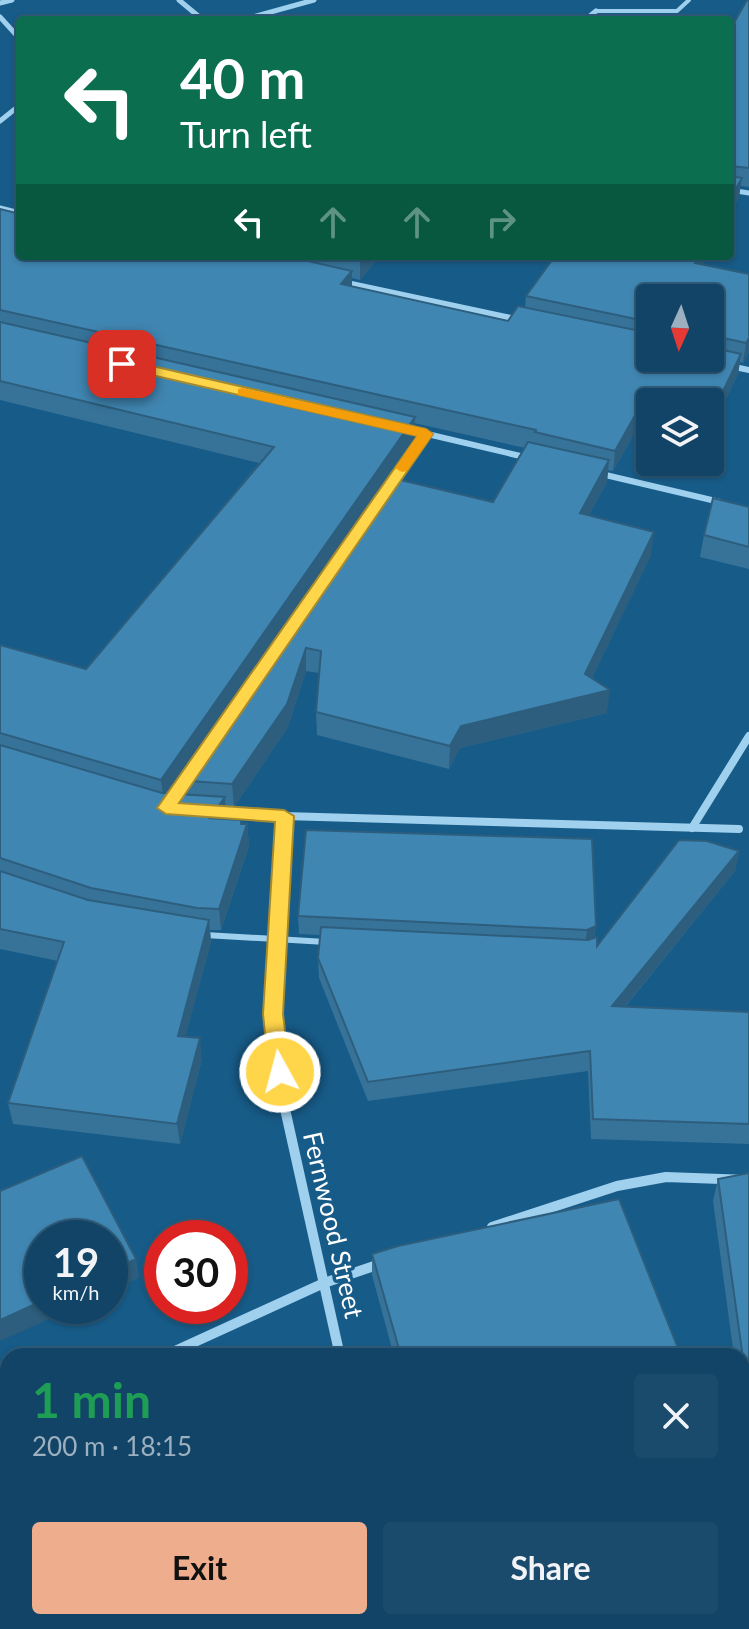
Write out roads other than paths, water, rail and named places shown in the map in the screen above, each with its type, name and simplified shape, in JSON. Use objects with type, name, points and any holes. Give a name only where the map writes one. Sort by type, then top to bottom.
[{"type":"street","points":[[0,3],[12,0]]},
{"type":"street","points":[[179,0],[198,16]]},
{"type":"street","points":[[256,16],[314,0]]},
{"type":"street","points":[[590,16],[596,11]]},
{"type":"street","points":[[0,17],[16,35]]},
{"type":"street","points":[[0,121],[16,108]]},
{"type":"street","points":[[329,279],[531,322]]},
{"type":"street","points":[[724,364],[749,370]]},
{"type":"street","points":[[395,427],[534,459]]},
{"type":"street","points":[[595,473],[734,505]]},
{"type":"street","points":[[692,828],[749,736]]},
{"type":"street","points":[[284,816],[739,829]]},
{"type":"street","name":"Fernwood Street","points":[[284,816],[273,1014],[283,1100],[338,1348]]},
{"type":"street","points":[[487,1229],[617,1186],[666,1177],[749,1180]]},
{"type":"street","points":[[182,1348],[324,1283],[385,1263]]},
{"type":"lane","points":[[673,16],[689,0]]},
{"type":"lane","points":[[596,11],[677,11]]},
{"type":"lane","points":[[390,486],[426,434]]},
{"type":"lane","points":[[210,811],[284,816]]},
{"type":"lane","points":[[684,839],[692,828]]},
{"type":"lane","points":[[198,935],[338,943]]}]
